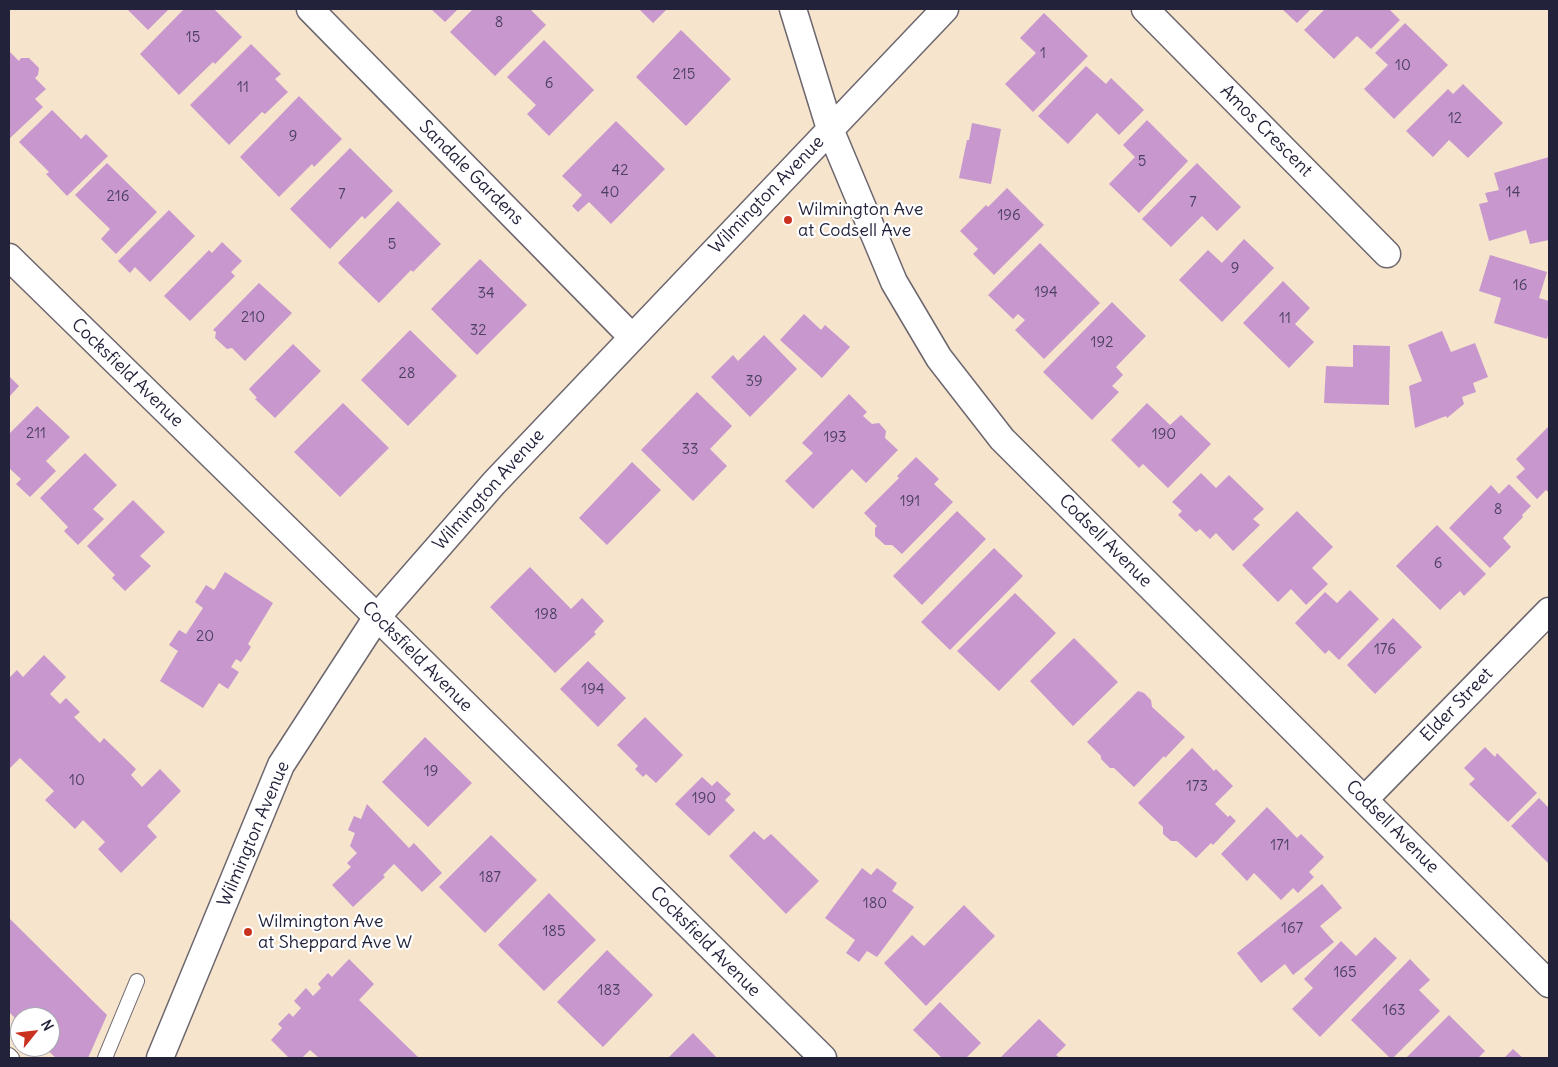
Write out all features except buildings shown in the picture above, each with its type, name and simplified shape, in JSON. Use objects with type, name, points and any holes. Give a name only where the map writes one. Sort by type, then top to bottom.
[{"type":"street","name":"Sandale Gardens","points":[[310,9],[632,337]]},
{"type":"street","name":"Codsell Avenue","points":[[793,9],[830,129],[894,282],[940,358],[1002,439],[1549,984]]},
{"type":"street","name":"Wilmington Avenue","points":[[160,1058],[281,765],[377,617],[494,483],[945,9]]},
{"type":"street","name":"Amos Crescent","points":[[1145,9],[1387,254]]},
{"type":"street","name":"Cocksfield Avenue","points":[[9,257],[377,617],[823,1058]]},
{"type":"street","name":"Elder Street","points":[[1365,799],[1549,611]]},
{"type":"lane","points":[[105,1058],[137,981]]},
{"type":"lane","points":[[9,1055],[12,1058]]},
{"type":"place","name":"Wilmington Ave at Codsell Ave","points":[[788,220]]},
{"type":"place","name":"Wilmington Ave at Sheppard Ave W","points":[[248,932]]}]
